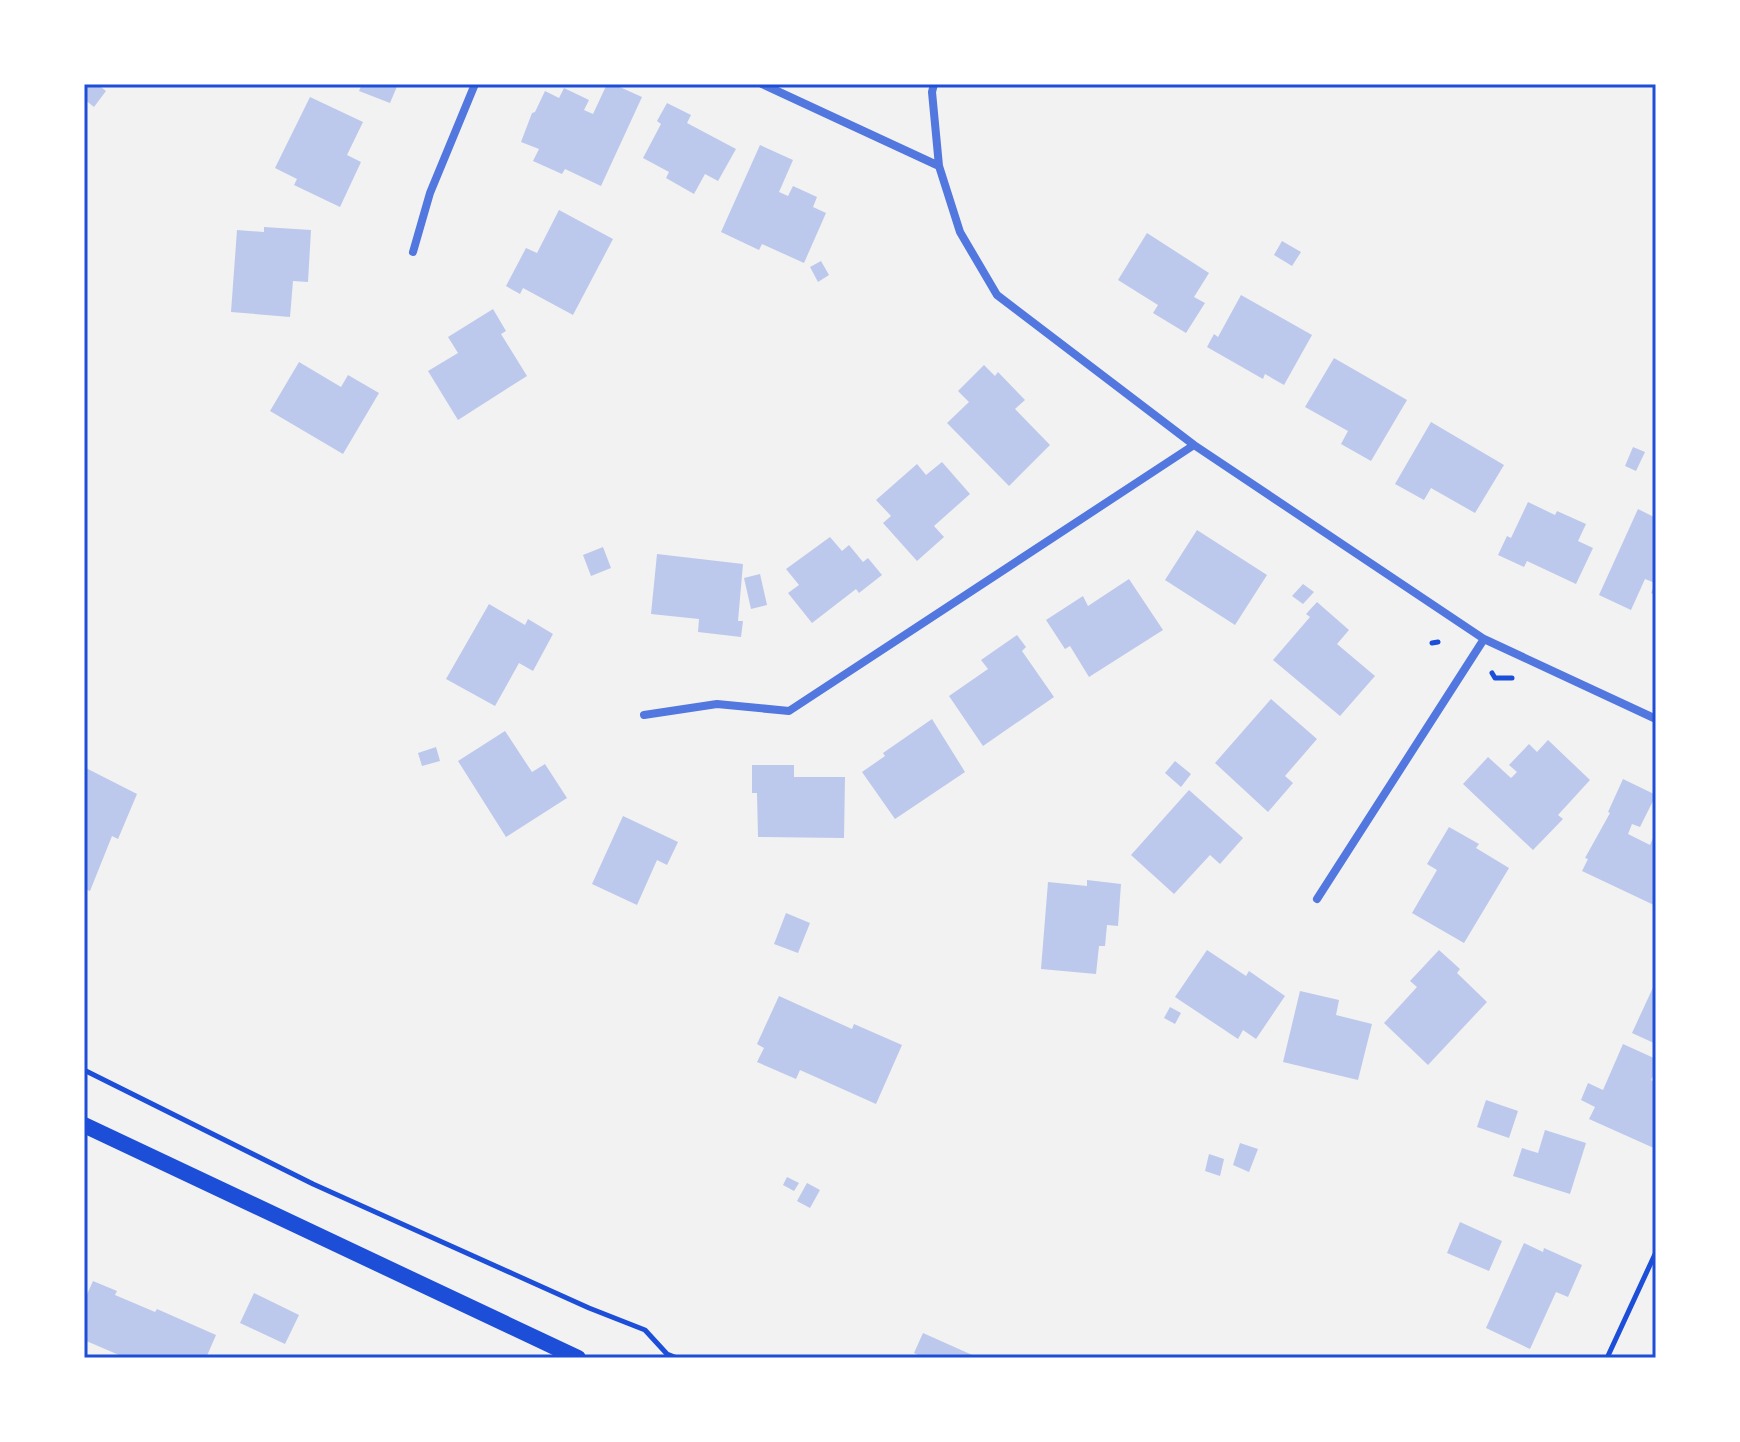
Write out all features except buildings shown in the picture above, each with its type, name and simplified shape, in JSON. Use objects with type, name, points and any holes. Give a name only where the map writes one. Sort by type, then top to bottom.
[{"type":"main road","points":[[84,1125],[557,1354],[578,1358]]},
{"type":"street","points":[[413,252],[430,193],[475,84]]},
{"type":"street","points":[[762,84],[939,166]]},
{"type":"street","points":[[934,84],[932,92],[939,166],[960,232],[997,295],[1194,445],[1484,639],[1656,719]]},
{"type":"street","points":[[644,715],[717,704],[789,711],[1194,445]]},
{"type":"street","points":[[1317,899],[1484,639]]},
{"type":"path","points":[[84,1070],[313,1184],[589,1308],[645,1330],[667,1354],[677,1358]]},
{"type":"path","points":[[1607,1358],[1656,1252]]}]
